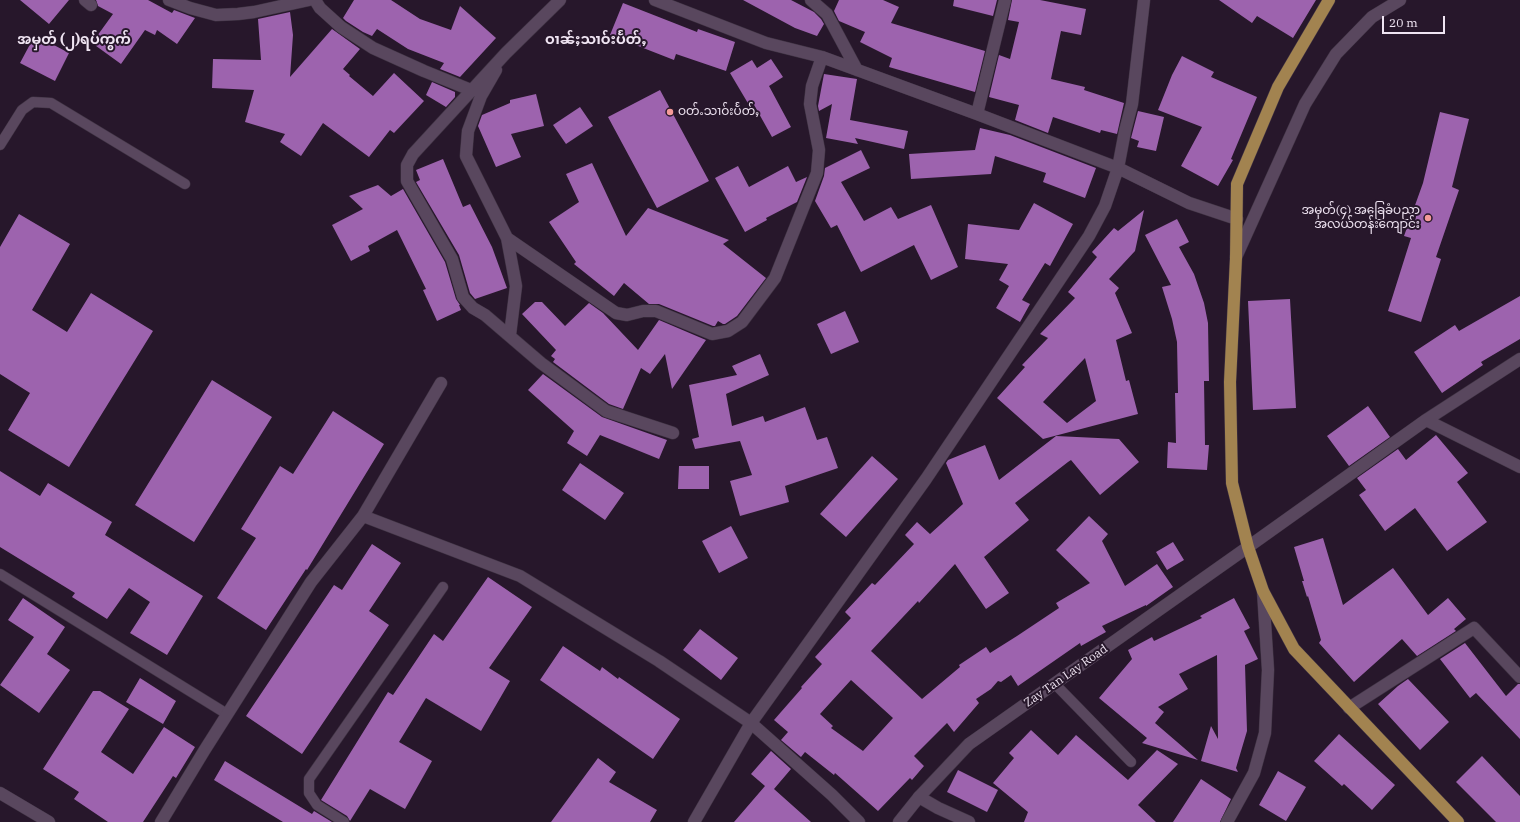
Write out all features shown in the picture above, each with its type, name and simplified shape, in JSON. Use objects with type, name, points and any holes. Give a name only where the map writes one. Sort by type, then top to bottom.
[{"type":"highway","points":[[1329,0],[1278,87],[1237,184],[1236,258],[1230,382],[1232,483],[1248,547],[1263,590],[1294,649],[1458,822]]},
{"type":"street","points":[[169,0],[190,8],[216,15],[254,12],[309,0]]},
{"type":"street","points":[[314,0],[320,8],[341,27],[373,48],[471,90]]},
{"type":"street","points":[[560,0],[506,53],[413,154],[407,165],[407,181],[452,259],[463,297],[472,308],[485,315],[541,363],[606,411],[673,433]]},
{"type":"street","points":[[655,0],[766,43],[822,57],[977,114],[1118,168],[1189,203],[1236,219]]},
{"type":"street","points":[[811,0],[827,14],[857,70]]},
{"type":"street","points":[[977,114],[1005,0]]},
{"type":"street","points":[[694,822],[752,723],[926,479],[1089,236],[1105,206],[1118,168],[1132,104],[1144,0]]},
{"type":"street","points":[[1236,258],[1305,104],[1336,54],[1372,17],[1400,0]]},
{"type":"street","points":[[506,53],[481,96],[468,131],[466,156],[508,238],[516,286],[510,335]]},
{"type":"street","points":[[508,238],[616,313],[627,315],[644,311],[656,311],[712,334],[728,331],[742,322],[775,278],[817,173],[819,150],[810,104],[812,86],[822,57]]},
{"type":"street","name":"Zay Tan Lay Road","points":[[899,822],[919,797],[970,744],[1426,420],[1520,359]]},
{"type":"street","points":[[161,822],[310,582],[363,516],[441,384]]},
{"type":"street","points":[[1426,420],[1520,467]]},
{"type":"street","points":[[363,516],[520,576],[659,661],[752,723],[832,795],[859,822]]},
{"type":"street","points":[[1227,822],[1254,773],[1265,734],[1268,670],[1263,590]]},
{"type":"street","points":[[1349,708],[1474,628],[1520,677]]},
{"type":"street","points":[[0,793],[49,822]]},
{"type":"street","points":[[919,797],[938,808],[969,822]]},
{"type":"lane","points":[[0,145],[22,110],[33,102],[51,103],[185,184]]},
{"type":"lane","points":[[0,574],[227,714]]},
{"type":"lane","points":[[344,822],[317,805],[309,793],[309,779],[443,587]]},
{"type":"lane","points":[[1055,684],[1131,762]]},
{"type":"building","points":[[20,0],[69,0],[49,24]]},
{"type":"building","points":[[96,0],[148,0],[172,13],[174,10],[195,18],[177,44],[157,30],[155,35],[145,30],[121,64],[92,43],[113,14],[98,6]]},
{"type":"building","points":[[354,0],[391,0],[420,19],[451,30],[460,6],[496,38],[460,77],[440,69],[444,63],[408,49],[377,29],[372,36],[346,21],[343,18]]},
{"type":"building","points":[[743,0],[791,0],[814,12],[824,24],[817,36],[795,28]]},
{"type":"building","points":[[839,0],[883,0],[899,7],[891,23],[985,51],[975,92],[889,67],[892,58],[860,42],[865,32],[839,21],[834,11]]},
{"type":"building","points":[[954,0],[997,0],[993,16],[953,6]]},
{"type":"building","points":[[1012,0],[1040,0],[1086,9],[1081,35],[1061,31],[1051,79],[1085,87],[1084,90],[1124,103],[1117,134],[1101,130],[1100,133],[1053,117],[1048,133],[1015,120],[1019,105],[989,97],[999,55],[1010,59],[1019,22],[1008,20]]},
{"type":"building","points":[[1219,0],[1316,0],[1293,38],[1257,16],[1252,23]]},
{"type":"building","points":[[623,3],[697,32],[698,29],[735,42],[726,71],[676,54],[674,60],[610,35]]},
{"type":"building","points":[[290,12],[293,35],[290,77],[332,29],[360,49],[343,69],[373,96],[394,73],[424,101],[394,133],[390,130],[369,157],[323,123],[301,156],[280,142],[285,134],[245,122],[254,90],[212,88],[213,59],[261,60],[258,19]]},
{"type":"building","points":[[35,35],[69,53],[55,81],[20,63]]},
{"type":"building","points":[[1182,56],[1214,72],[1211,77],[1257,97],[1231,159],[1233,160],[1218,186],[1181,166],[1202,127],[1158,110],[1172,75]]},
{"type":"building","points":[[771,59],[783,77],[769,86],[791,127],[772,137],[753,103],[749,105],[730,73],[752,60],[757,68]]},
{"type":"building","points":[[824,74],[857,79],[850,120],[908,131],[904,149],[855,138],[858,144],[826,138],[832,104],[819,111],[818,106]]},
{"type":"building","points":[[432,82],[455,92],[455,97],[446,107],[426,95]]},
{"type":"building","points":[[660,90],[709,181],[657,208],[608,117]]},
{"type":"building","points":[[536,94],[544,126],[511,134],[521,157],[496,167],[478,126],[482,115],[510,103],[510,100]]},
{"type":"building","points":[[580,107],[593,126],[566,144],[553,125]]},
{"type":"building","points":[[1138,111],[1164,117],[1156,151],[1137,147],[1139,141],[1131,138]]},
{"type":"building","points":[[1440,112],[1469,119],[1452,187],[1459,190],[1436,257],[1441,259],[1421,322],[1388,311],[1411,238],[1404,236],[1423,183]]},
{"type":"building","points":[[980,128],[1010,135],[1096,168],[1085,198],[1043,182],[1046,173],[995,156],[991,174],[911,179],[909,154],[975,150]]},
{"type":"building","points":[[861,150],[870,168],[841,182],[864,221],[891,207],[898,219],[931,205],[958,267],[931,280],[914,245],[861,272],[837,225],[831,228],[815,201],[824,176],[825,168]]},
{"type":"building","points":[[443,159],[463,207],[470,204],[492,247],[507,288],[475,299],[470,293],[459,255],[416,182],[420,180],[416,170]]},
{"type":"building","points":[[592,163],[626,236],[648,208],[729,240],[723,244],[766,278],[737,316],[725,324],[718,321],[715,326],[713,326],[659,304],[649,304],[624,283],[614,296],[574,264],[576,262],[549,222],[579,202],[566,174]]},
{"type":"building","points":[[738,166],[749,187],[788,166],[796,182],[807,177],[797,202],[766,218],[767,220],[745,232],[715,178]]},
{"type":"building","points":[[378,185],[391,196],[403,189],[445,262],[456,299],[461,310],[437,321],[423,290],[426,289],[397,230],[368,246],[370,251],[351,261],[332,225],[363,209],[349,196]]},
{"type":"building","points":[[1034,203],[1073,224],[1050,266],[1045,263],[1022,300],[1030,304],[1020,322],[996,308],[1009,286],[999,280],[1008,264],[965,259],[968,224],[1019,230]]},
{"type":"building","points":[[1144,210],[1135,251],[1109,279],[1119,288],[1115,293],[1132,333],[1116,340],[1126,381],[1129,380],[1138,414],[1043,439],[997,398],[1025,367],[1022,365],[1048,338],[1040,334],[1075,298],[1068,292],[1097,257],[1092,252],[1114,228],[1118,231]],"holes":[[[1085,358],[1096,401],[1067,423],[1043,402]]]},
{"type":"building","points":[[19,214],[70,244],[32,310],[67,332],[91,293],[153,331],[69,467],[8,430],[30,393],[0,374],[0,247]]},
{"type":"building","points":[[1177,219],[1189,242],[1179,247],[1194,274],[1204,303],[1208,323],[1209,381],[1204,381],[1205,445],[1209,445],[1207,470],[1167,468],[1168,442],[1176,443],[1175,393],[1178,393],[1177,342],[1172,319],[1162,287],[1171,285],[1145,235]]},
{"type":"building","points":[[1520,296],[1520,339],[1481,362],[1483,365],[1442,393],[1414,352],[1455,325],[1459,331]]},
{"type":"building","points":[[1290,299],[1296,408],[1253,410],[1248,301]]},
{"type":"building","points":[[535,302],[542,302],[565,326],[589,303],[603,313],[638,350],[659,320],[706,340],[672,389],[665,354],[650,374],[641,368],[623,409],[609,404],[553,362],[555,359],[551,356],[556,350],[522,314]]},
{"type":"building","points":[[845,311],[859,342],[831,354],[817,324]]},
{"type":"building","points":[[760,354],[769,375],[726,394],[732,426],[763,416],[765,422],[805,407],[817,440],[827,437],[838,468],[785,486],[789,502],[740,516],[730,481],[752,475],[740,441],[695,449],[692,439],[699,437],[689,385],[737,375],[732,366]]},
{"type":"building","points":[[543,374],[602,417],[667,440],[659,459],[600,435],[587,456],[567,443],[574,431],[528,390]]},
{"type":"building","points":[[212,380],[272,417],[194,542],[135,505]]},
{"type":"building","points":[[1368,406],[1390,437],[1349,466],[1327,436]]},
{"type":"building","points":[[333,411],[384,444],[307,570],[306,569],[266,630],[217,598],[256,538],[241,529],[280,466],[293,474]]},
{"type":"building","points":[[1436,435],[1468,473],[1457,482],[1487,522],[1447,551],[1415,508],[1385,531],[1359,495],[1366,490],[1357,478],[1398,449],[1406,460]]},
{"type":"building","points":[[1056,436],[1119,439],[1139,462],[1100,495],[1071,460],[1068,462],[1015,503],[1029,520],[984,557],[1009,593],[986,609],[955,564],[871,651],[922,699],[960,667],[959,665],[986,647],[990,653],[1059,608],[1056,603],[1090,583],[1056,550],[1089,516],[1108,534],[1102,541],[1125,586],[1157,564],[1173,587],[1146,606],[1102,626],[1106,632],[1081,646],[1080,643],[1018,686],[1011,675],[1001,682],[998,681],[991,689],[976,699],[979,703],[954,732],[947,723],[914,756],[924,766],[912,780],[910,778],[878,811],[835,773],[834,775],[805,752],[801,757],[781,740],[788,732],[774,720],[822,664],[815,657],[851,618],[845,612],[872,583],[875,585],[914,544],[905,535],[917,522],[930,534],[963,504],[946,463],[948,460],[985,445],[999,480]],"holes":[[[851,680],[893,718],[863,751],[831,728],[833,726],[820,714]]]},
{"type":"building","points":[[872,456],[898,479],[846,537],[820,514]]},
{"type":"building","points":[[580,463],[624,493],[605,520],[562,490]]},
{"type":"building","points":[[679,466],[709,466],[709,489],[678,489]]},
{"type":"building","points":[[0,471],[40,496],[48,483],[112,522],[105,535],[203,596],[167,655],[130,633],[150,602],[129,588],[107,619],[72,597],[75,593],[0,547]]},
{"type":"building","points":[[731,526],[748,558],[719,573],[702,541]]},
{"type":"building","points":[[1323,538],[1343,605],[1393,568],[1428,615],[1448,598],[1466,619],[1454,629],[1456,631],[1417,656],[1402,639],[1354,682],[1319,643],[1321,640],[1302,581],[1304,581],[1294,547]]},
{"type":"building","points":[[1173,542],[1184,560],[1167,570],[1156,552]]},
{"type":"building","points":[[372,544],[401,563],[369,611],[389,625],[302,754],[246,716],[334,585],[342,590]]},
{"type":"building","points":[[488,577],[532,607],[489,668],[510,681],[481,731],[426,698],[399,742],[432,761],[405,809],[370,789],[350,821],[347,816],[321,800],[388,692],[393,695],[434,634],[443,641]]},
{"type":"building","points":[[23,598],[65,627],[47,654],[70,670],[39,713],[0,685],[34,637],[8,620]]},
{"type":"building","points":[[1234,598],[1250,628],[1244,631],[1258,659],[1245,665],[1247,731],[1236,768],[1238,772],[1201,761],[1211,726],[1218,739],[1217,655],[1179,674],[1188,689],[1158,707],[1164,712],[1155,723],[1198,760],[1142,743],[1147,738],[1099,698],[1132,659],[1128,650],[1152,637],[1154,641],[1202,618],[1200,616]]},
{"type":"building","points":[[700,629],[738,658],[721,680],[683,650]]},
{"type":"building","points":[[1465,643],[1506,696],[1518,684],[1520,684],[1520,739],[1476,693],[1470,698],[1440,659]]},
{"type":"building","points":[[563,646],[600,671],[602,667],[618,679],[619,677],[680,719],[653,759],[540,680]]},
{"type":"building","points":[[140,678],[176,701],[163,724],[126,702]]},
{"type":"building","points":[[1408,679],[1449,722],[1420,750],[1378,704]]},
{"type":"building","points":[[93,691],[100,691],[129,709],[101,752],[133,774],[164,727],[195,747],[176,778],[173,776],[143,822],[108,822],[74,799],[79,792],[43,769]]},
{"type":"building","points":[[1031,730],[1058,755],[1076,735],[1128,780],[1157,750],[1178,764],[1138,805],[1156,822],[1024,822],[1028,812],[993,783],[1014,758],[1009,753]]},
{"type":"building","points":[[1339,734],[1395,785],[1372,810],[1344,784],[1342,786],[1314,761]]},
{"type":"building","points":[[771,751],[791,769],[774,789],[811,822],[734,822],[765,786],[751,774]]},
{"type":"building","points":[[1482,756],[1520,796],[1520,822],[1496,822],[1456,782]]},
{"type":"building","points":[[598,758],[616,772],[609,782],[657,810],[650,822],[551,822]]},
{"type":"building","points":[[225,761],[312,814],[314,811],[332,822],[283,822],[214,780]]},
{"type":"building","points":[[958,770],[998,790],[987,812],[947,792]]},
{"type":"building","points":[[1278,771],[1306,787],[1286,821],[1259,805]]},
{"type":"building","points":[[1201,779],[1231,799],[1220,822],[1173,822]]},
{"type":"place","name":"ဝတ်ႉသၢဝ်းပႅတ်ႇ","points":[[670,112]]},
{"type":"place","name":"အမှတ်(၄) အခြေခံပညာ အလယ်တန်းကျောင်း","points":[[1428,218]]},
{"type":"district","name":"အမှတ် (၂)ရပ်ကွက်","points":[[74,40]]},
{"type":"district","name":"ဝၢၼ်ႈသၢဝ်းပႅတ်ႇ","points":[[596,40]]}]
